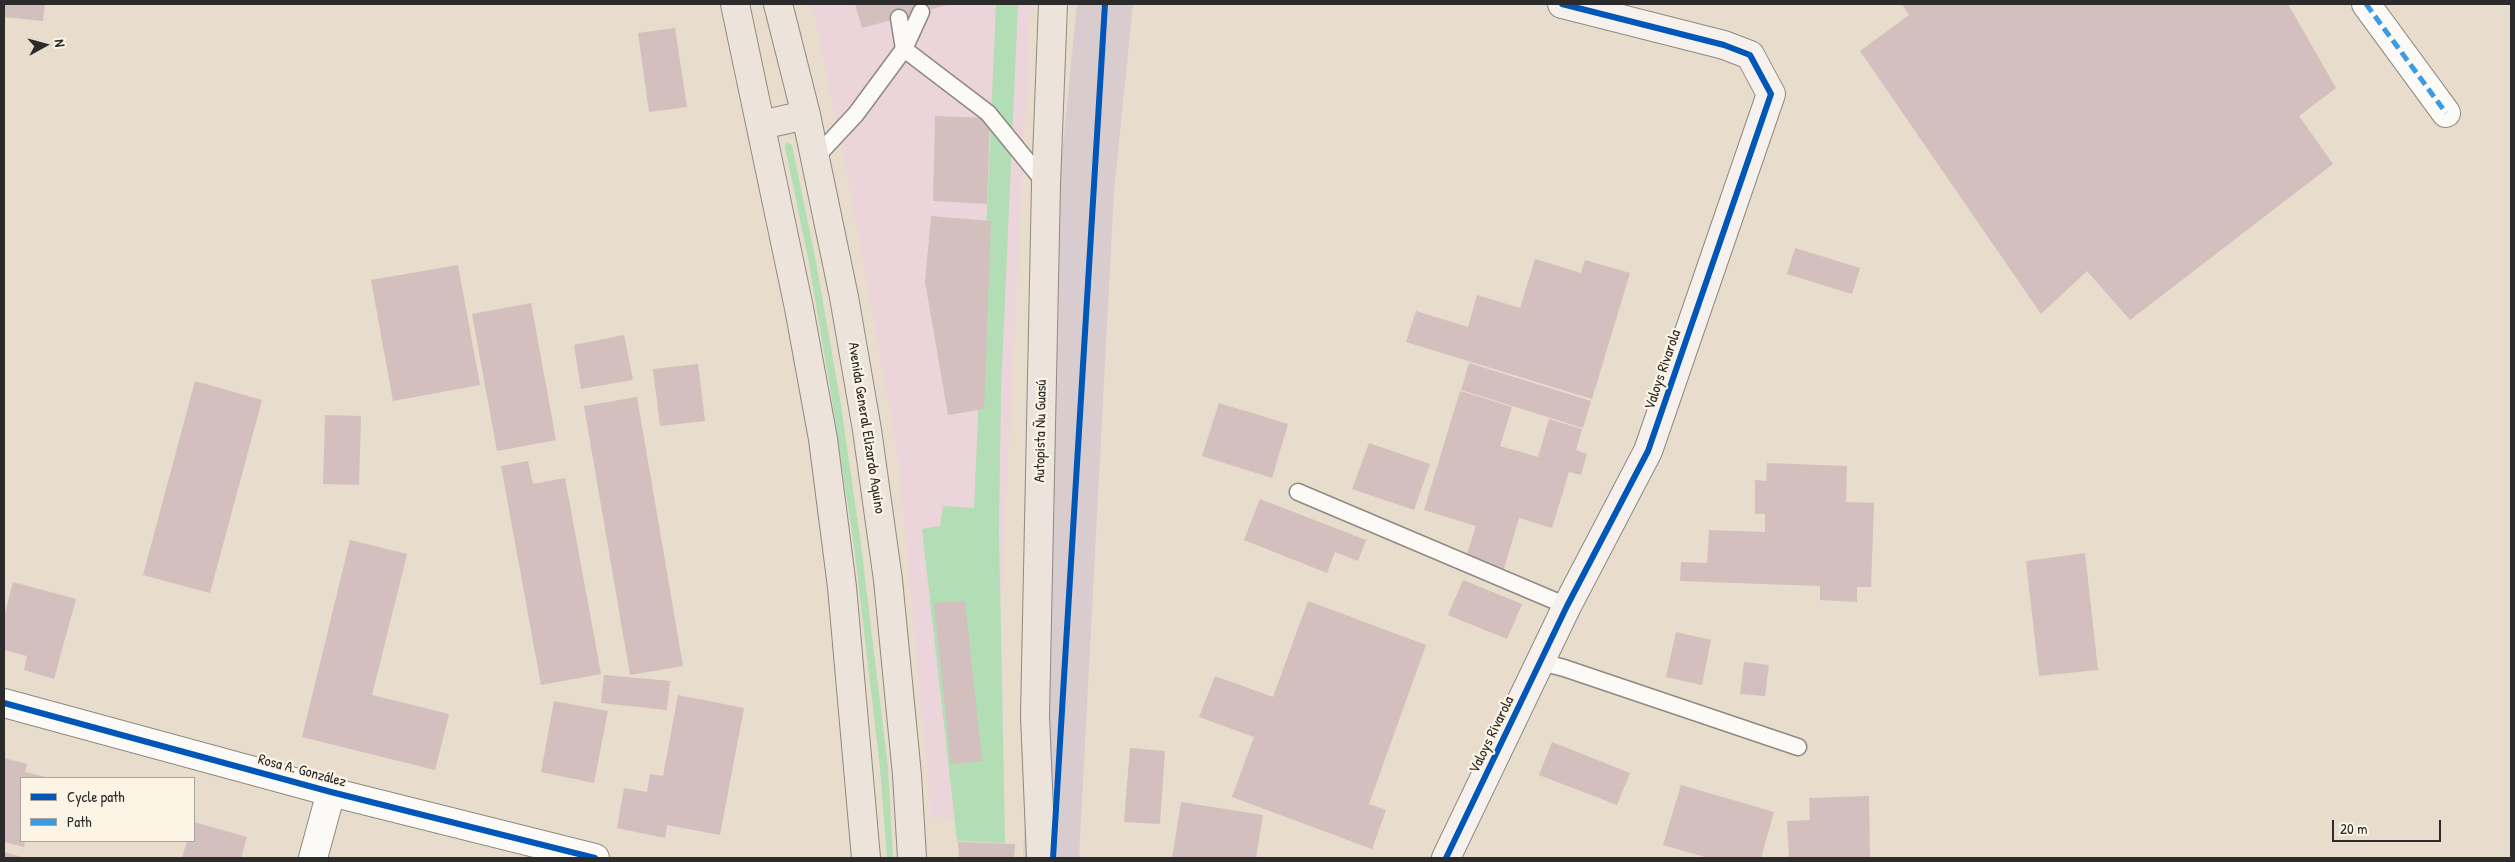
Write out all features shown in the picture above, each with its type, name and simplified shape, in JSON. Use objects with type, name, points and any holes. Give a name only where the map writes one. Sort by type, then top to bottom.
[{"type":"main road","points":[[735,4],[761,125],[822,439],[844,606],[866,858]]},
{"type":"main road","name":"Avenida General Elizardo Aquino","points":[[778,4],[806,115],[844,296],[868,430],[882,535],[906,765],[912,858]]},
{"type":"main road","name":"Autopista Ñu Guasú","points":[[1041,858],[1035,716],[1046,184],[1053,4]]},
{"type":"main road","points":[[761,125],[806,115]]},
{"type":"street","name":"Valoys Rivarola","points":[[1446,858],[1542,662],[1567,606],[1648,451],[1771,94],[1750,55],[1724,45],[1562,4]]},
{"type":"street","points":[[2366,4],[2446,112]]},
{"type":"street","name":"Rosa A. González","points":[[4,702],[331,792],[595,858]]},
{"type":"street","points":[[314,858],[331,792]]},
{"type":"lane","points":[[815,158],[856,114],[904,48],[921,12]]},
{"type":"lane","points":[[899,18],[904,48],[988,113],[1046,184]]},
{"type":"lane","points":[[1298,492],[1567,606]]},
{"type":"lane","points":[[1542,662],[1798,747]]},
{"type":"shaded area","points":[[812,4],[1031,4],[990,821],[931,817],[898,456],[845,163]]},
{"type":"shaded area","points":[[1077,4],[1133,4],[1114,192],[1079,858],[1023,858],[1059,185]]},
{"type":"green space","points":[[996,4],[1018,4],[1001,390],[999,531],[1005,843],[957,841],[922,529],[940,526],[943,506],[974,508]]},
{"type":"green space","points":[[786,142],[792,145],[816,262],[840,399],[861,545],[888,768],[893,858],[887,858],[880,768],[854,546],[809,263],[785,147]]},
{"type":"building","points":[[4,4],[45,4],[43,21],[4,17]]},
{"type":"building","points":[[855,4],[951,4],[862,28]]},
{"type":"building","points":[[1902,4],[2288,4],[2336,88],[2299,116],[2333,164],[2130,320],[2087,271],[2041,314],[1860,51],[1909,15]]},
{"type":"building","points":[[675,28],[687,107],[649,112],[638,33]]},
{"type":"building","points":[[935,116],[990,118],[987,204],[933,201]]},
{"type":"building","points":[[931,216],[991,221],[984,409],[948,415],[925,282]]},
{"type":"building","points":[[1795,248],[1860,268],[1852,294],[1787,274]]},
{"type":"building","points":[[1535,259],[1581,273],[1585,260],[1630,273],[1592,399],[1406,342],[1416,311],[1468,327],[1477,295],[1520,308]]},
{"type":"building","points":[[458,265],[480,385],[393,401],[371,280]]},
{"type":"building","points":[[531,303],[556,440],[497,451],[472,314]]},
{"type":"building","points":[[624,335],[633,380],[581,389],[574,345]]},
{"type":"building","points":[[1469,363],[1591,401],[1583,428],[1461,390]]},
{"type":"building","points":[[698,364],[705,421],[660,426],[653,369]]},
{"type":"building","points":[[195,381],[262,400],[210,593],[143,575]]},
{"type":"building","points":[[1460,391],[1512,407],[1500,446],[1538,457],[1549,419],[1582,429],[1576,450],[1587,454],[1581,475],[1569,472],[1552,528],[1519,518],[1503,572],[1465,560],[1476,526],[1424,510]]},
{"type":"building","points":[[637,397],[683,666],[630,675],[584,406]]},
{"type":"building","points":[[1219,403],[1288,424],[1272,478],[1202,456]]},
{"type":"building","points":[[325,415],[361,416],[359,485],[323,484]]},
{"type":"building","points":[[1369,443],[1430,464],[1414,510],[1352,489]]},
{"type":"building","points":[[528,461],[533,484],[565,478],[601,674],[541,685],[501,466]]},
{"type":"building","points":[[1767,463],[1847,466],[1846,502],[1874,503],[1871,587],[1857,587],[1857,602],[1820,600],[1820,586],[1680,581],[1681,562],[1707,563],[1709,530],[1765,532],[1765,514],[1755,514],[1755,480],[1766,481]]},
{"type":"building","points":[[1260,499],[1366,540],[1358,561],[1335,552],[1327,573],[1244,540]]},
{"type":"building","points":[[350,540],[407,554],[372,695],[449,714],[435,770],[302,737]]},
{"type":"building","points":[[2085,553],[2098,670],[2039,676],[2026,561]]},
{"type":"building","points":[[1463,580],[1522,604],[1507,639],[1448,615]]},
{"type":"building","points":[[13,582],[76,599],[54,679],[24,670],[27,656],[4,650],[4,617]]},
{"type":"building","points":[[965,601],[982,761],[951,764],[934,603]]},
{"type":"building","points":[[1308,601],[1426,645],[1369,804],[1386,810],[1372,849],[1232,797],[1254,737],[1199,717],[1215,676],[1273,697]]},
{"type":"building","points":[[1676,632],[1711,640],[1702,685],[1666,677]]},
{"type":"building","points":[[1744,662],[1769,665],[1765,696],[1740,694]]},
{"type":"building","points":[[604,675],[670,681],[667,710],[601,703]]},
{"type":"building","points":[[678,695],[744,708],[720,835],[667,825],[665,838],[617,828],[624,788],[647,792],[650,774],[663,776]]},
{"type":"building","points":[[554,701],[608,711],[594,783],[541,772]]},
{"type":"building","points":[[1552,742],[1630,773],[1617,805],[1539,775]]},
{"type":"building","points":[[1130,748],[1165,751],[1160,824],[1124,822]]},
{"type":"building","points":[[4,758],[27,764],[25,772],[46,777],[20,777],[20,842],[25,842],[24,847],[4,842]]},
{"type":"building","points":[[1681,785],[1774,812],[1761,858],[1708,858],[1663,845]]},
{"type":"building","points":[[1869,796],[1870,858],[1789,858],[1787,821],[1810,820],[1809,798]]},
{"type":"building","points":[[1181,802],[1263,815],[1256,858],[1172,858]]},
{"type":"building","points":[[195,822],[247,837],[241,858],[182,858],[187,842],[195,842]]},
{"type":"building","points":[[958,842],[1015,844],[1014,858],[959,858]]},
{"type":"building","points":[[4,852],[26,858],[4,858]]},
{"type":"marked path","points":[[2366,4],[2446,113]]},
{"type":"cycle path","points":[[1053,858],[1105,4]]},
{"type":"cycle path","points":[[1446,858],[1567,606],[1648,451],[1771,94],[1750,55],[1724,45],[1562,4]]},
{"type":"cycle path","points":[[4,703],[331,792],[595,858]]}]
